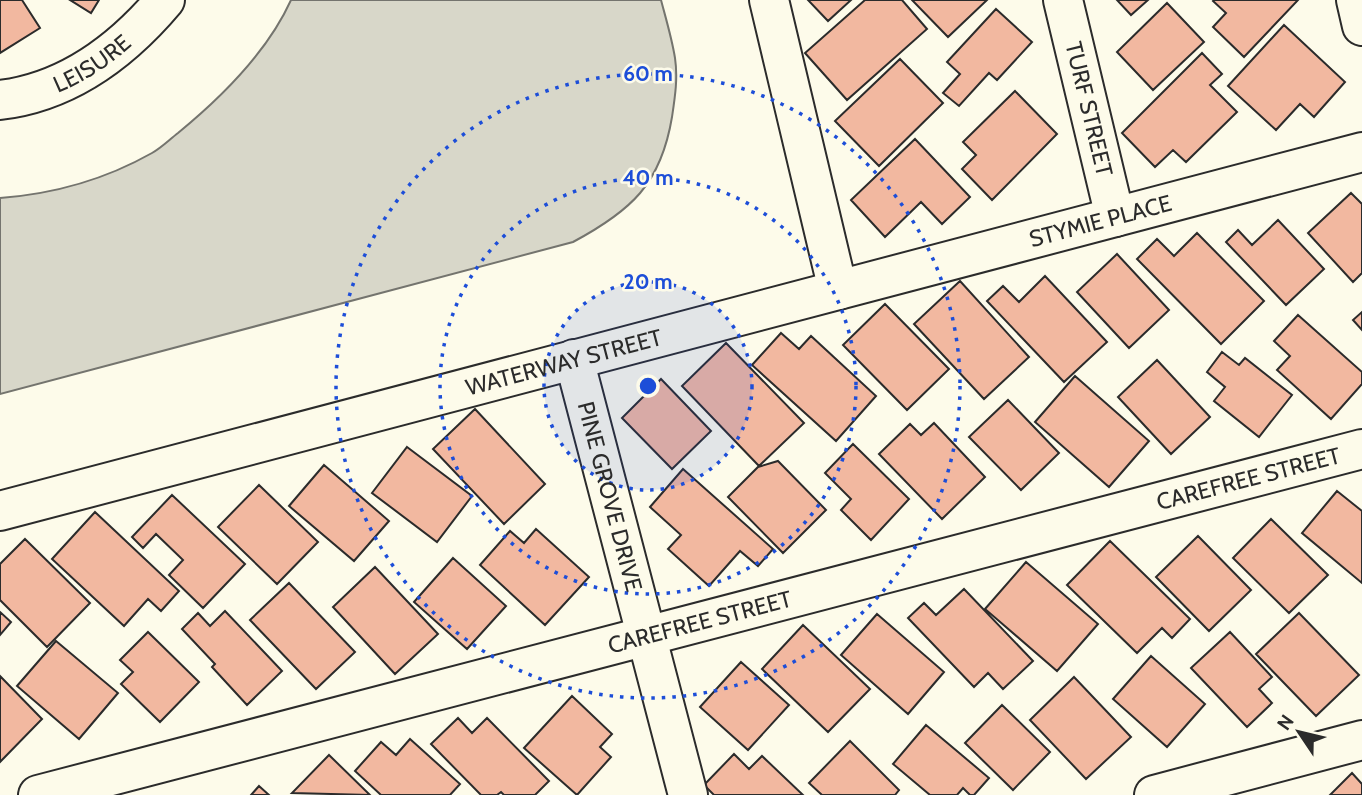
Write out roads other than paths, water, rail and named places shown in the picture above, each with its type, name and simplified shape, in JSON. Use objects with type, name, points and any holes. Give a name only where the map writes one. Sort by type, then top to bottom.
[{"type":"street","name":"LEISURE","points":[[0,100],[46,89],[80,74],[109,56],[139,30],[165,0]]},
{"type":"street","points":[[769,0],[838,290]]},
{"type":"street","name":"TURF STREET","points":[[1063,0],[1115,216]]},
{"type":"street","points":[[1356,0],[1362,26]]},
{"type":"street","name":"STYMIE PLACE","points":[[838,290],[1362,152]]},
{"type":"street","name":"WATERWAY STREET","points":[[0,511],[838,290]]},
{"type":"street","name":"PINE GROVE DRIVE","points":[[574,359],[688,795]]},
{"type":"street","name":"CAREFREE STREET","points":[[38,795],[1362,449]]},
{"type":"street","points":[[1154,795],[1362,740]]}]
